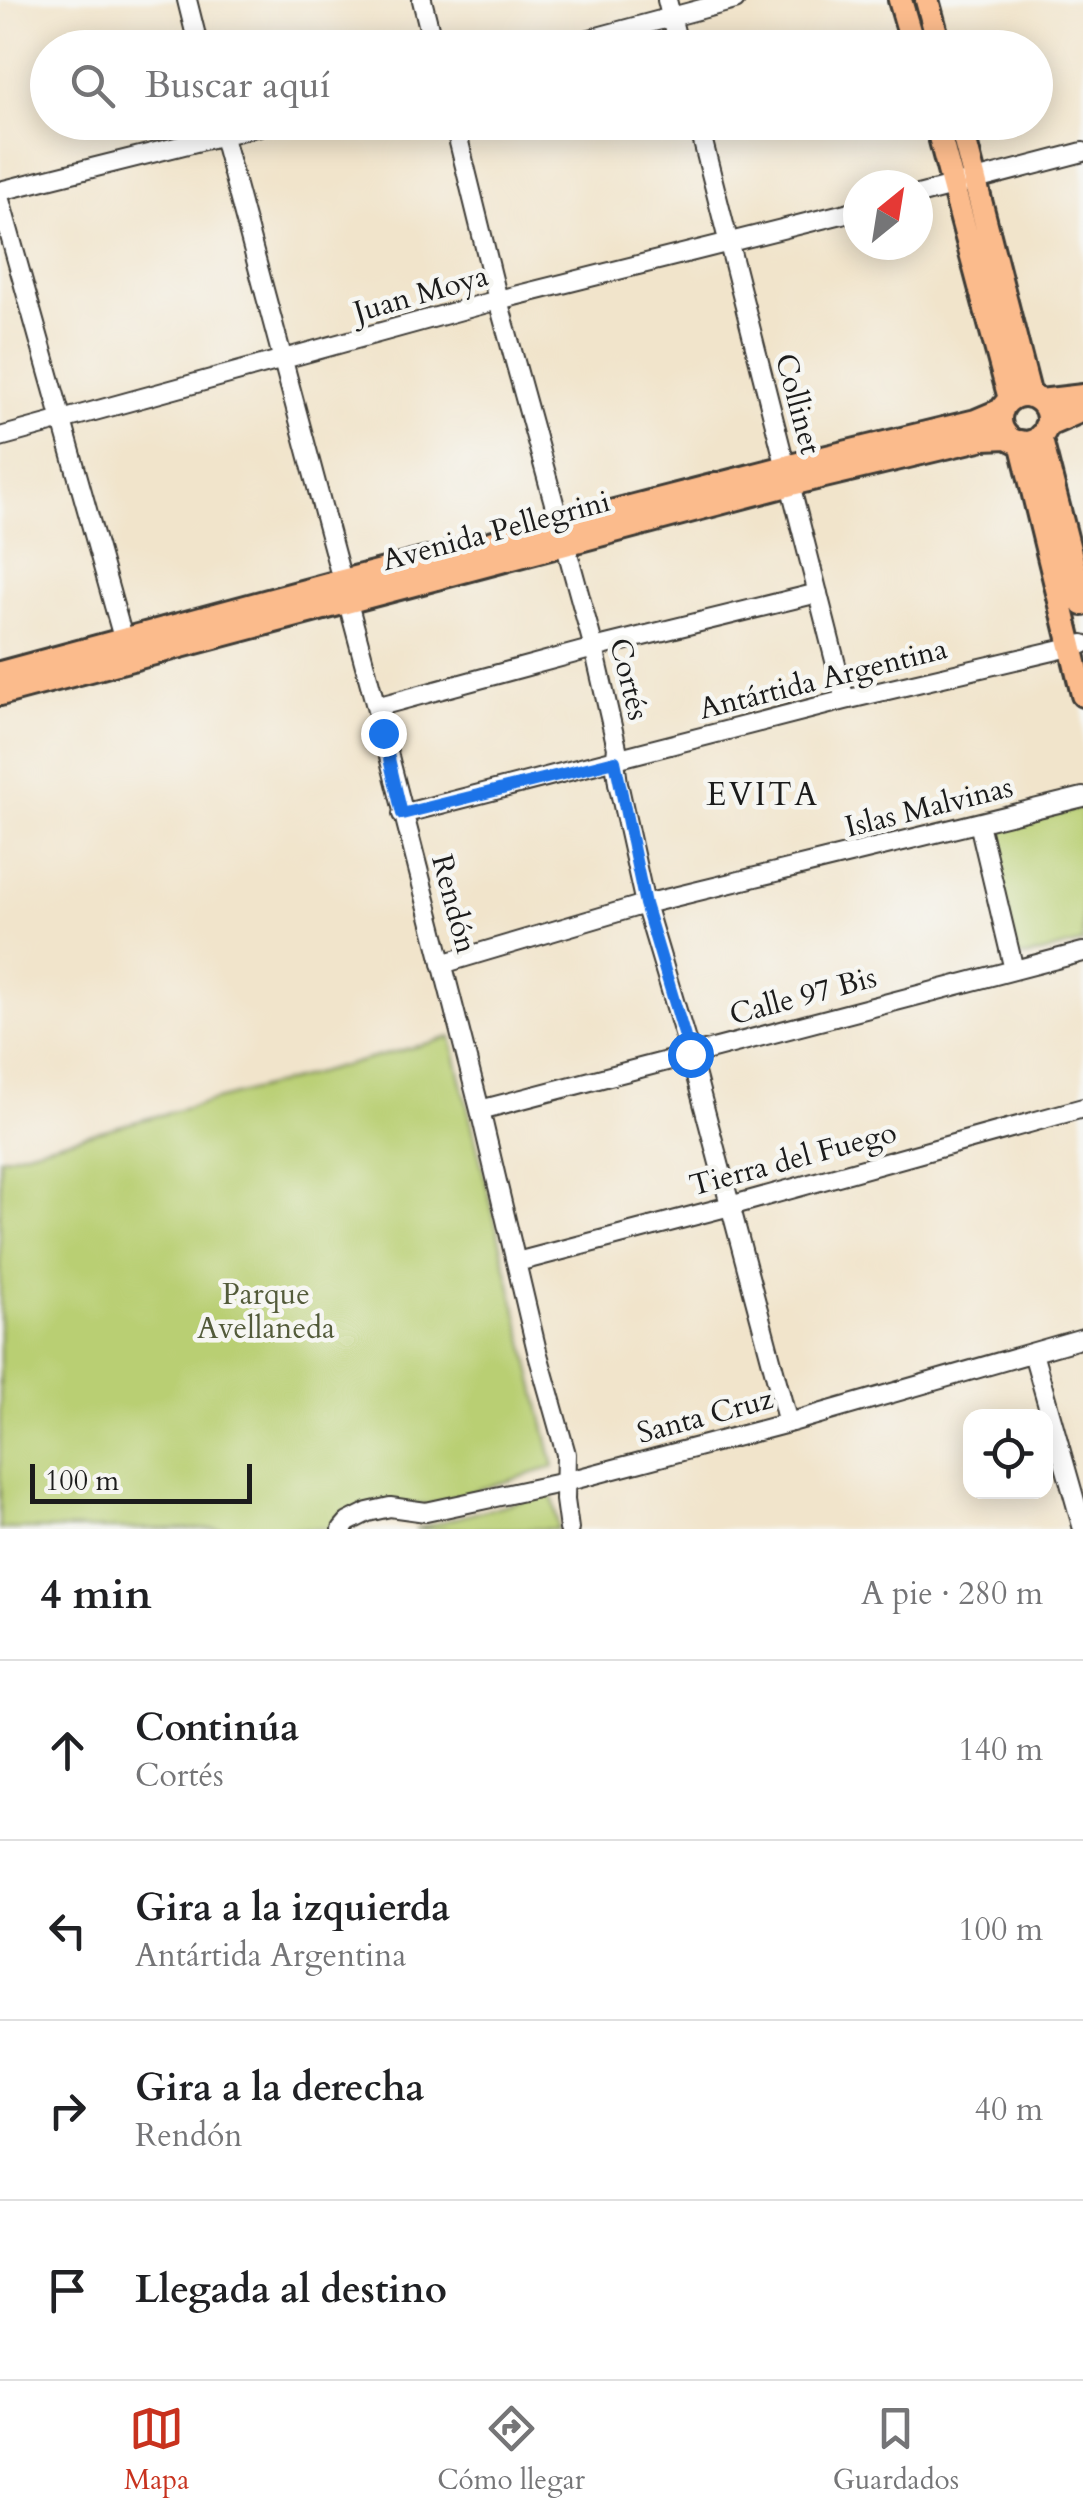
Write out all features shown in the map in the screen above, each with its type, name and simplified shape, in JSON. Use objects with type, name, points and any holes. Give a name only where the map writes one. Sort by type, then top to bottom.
[{"type":"main road","points":[[900,0],[909,30]]},
{"type":"main road","points":[[928,0],[936,30]]},
{"type":"main road","points":[[944,140],[965,184]]},
{"type":"main road","points":[[961,140],[965,184],[1021,402]]},
{"type":"main road","name":"Avenida Pellegrini","points":[[0,694],[127,651],[788,475],[976,421],[1021,402],[1083,396]]},
{"type":"main road","points":[[1021,402],[1000,422],[1029,435]]},
{"type":"main road","points":[[1021,402],[1047,412],[1029,435]]},
{"type":"main road","name":"Avenida Pellegrini","points":[[788,475],[984,438],[1029,435],[1083,410]]},
{"type":"main road","points":[[1029,435],[1077,646],[1083,695]]},
{"type":"main road","points":[[1050,519],[1083,604]]},
{"type":"main road","name":"Avenida Pellegrini","points":[[0,673],[127,651]]},
{"type":"street","points":[[187,0],[195,30]]},
{"type":"street","points":[[422,0],[430,30]]},
{"type":"street","points":[[607,30],[669,8],[735,0]]},
{"type":"street","points":[[0,192],[185,140]]},
{"type":"street","name":"Rendón","points":[[224,140],[376,707],[566,1454],[564,1500],[569,1529]]},
{"type":"street","name":"Cortés","points":[[458,140],[498,300],[594,648],[617,748],[615,761],[645,904],[690,1054],[788,1423]]},
{"type":"street","name":"Collinet","points":[[702,140],[845,700]]},
{"type":"street","points":[[933,192],[1083,152]]},
{"type":"street","points":[[0,200],[127,651]]},
{"type":"street","name":"Juan Moya","points":[[0,437],[498,300],[843,214]]},
{"type":"street","points":[[376,707],[818,593]]},
{"type":"street","name":"Antártida Argentina","points":[[402,814],[845,700],[1077,646]]},
{"type":"street","name":"Islas Malvinas","points":[[442,964],[645,904],[1083,797]]},
{"type":"street","points":[[979,823],[1014,970]]},
{"type":"street","name":"Calle 97 Bis","points":[[480,1110],[1083,952]]},
{"type":"street","name":"Tierra del Fuego","points":[[517,1262],[1083,1108]]},
{"type":"street","name":"Santa Cruz","points":[[342,1529],[358,1516],[379,1510],[426,1512],[565,1482],[1083,1338]]},
{"type":"street","points":[[1032,1353],[1083,1529]]},
{"type":"green space","points":[[1083,807],[1083,943],[1018,956],[986,832]]},
{"type":"green space","name":"Parque Avellaneda","points":[[451,1037],[554,1467],[430,1504],[355,1510],[328,1529],[0,1529],[0,1158]]},
{"type":"green space","points":[[546,1494],[553,1498],[558,1529],[415,1529]]},
{"type":"district","name":"EVITA","points":[[763,795]]},
{"type":"route","points":[[383,733],[402,814],[615,761],[645,904],[690,1054]]}]
